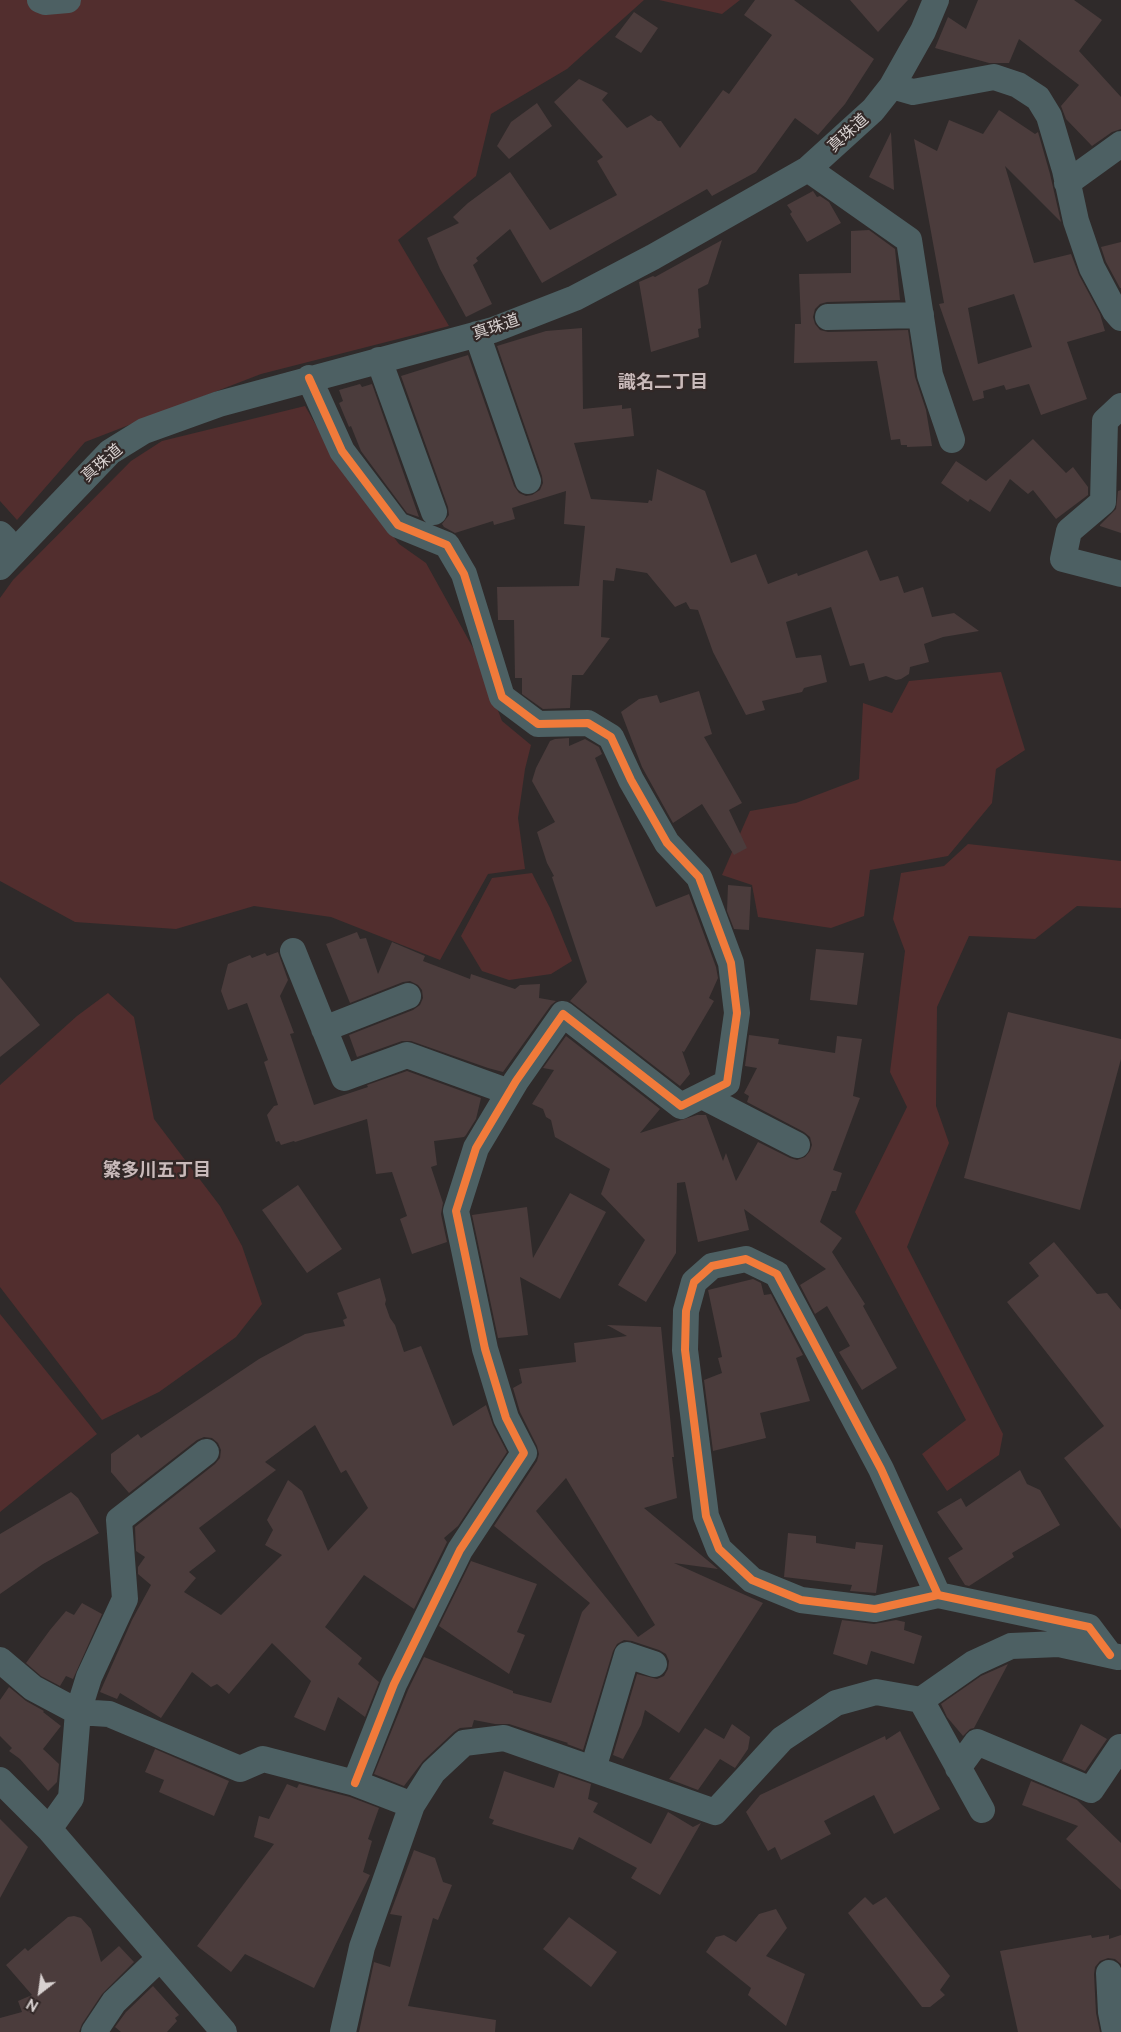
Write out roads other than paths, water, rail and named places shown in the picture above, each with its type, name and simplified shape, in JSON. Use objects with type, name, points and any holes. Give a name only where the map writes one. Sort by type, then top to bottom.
[{"type":"street","points":[[40,0],[45,2],[68,0]]},
{"type":"street","name":"真珠道","points":[[2,562],[110,452],[144,431],[219,404],[309,378],[493,330],[575,298],[654,256],[808,169],[873,110],[892,86],[923,31],[936,0]]},
{"type":"street","points":[[892,86],[913,92],[994,77],[1018,85],[1038,98],[1049,116],[1076,221],[1092,268],[1115,311],[1121,318]]},
{"type":"street","points":[[1067,183],[1121,144]]},
{"type":"street","points":[[808,169],[909,240],[930,375],[952,440]]},
{"type":"street","points":[[828,318],[921,315]]},
{"type":"street","points":[[477,334],[528,481]]},
{"type":"street","points":[[379,360],[434,512]]},
{"type":"street","points":[[309,378],[342,451],[398,525],[447,545],[464,574],[502,697],[538,724],[588,722],[611,737],[630,780],[667,843],[699,877],[731,963],[737,1013],[727,1083],[681,1106],[563,1014],[509,1092],[476,1148],[456,1211],[485,1348],[506,1418],[524,1453],[460,1550],[394,1684],[355,1782]]},
{"type":"street","points":[[1121,406],[1105,421],[1103,502],[1069,531],[1063,559],[1121,574]]},
{"type":"street","points":[[0,534],[5,540],[2,562]]},
{"type":"street","points":[[293,952],[344,1078],[407,1055],[509,1092]]},
{"type":"street","points":[[324,1029],[408,996]]},
{"type":"street","points":[[702,1096],[796,1145]]},
{"type":"street","points":[[938,1595],[881,1470],[777,1274],[746,1259],[712,1266],[694,1282],[686,1311],[685,1350],[706,1516],[719,1549],[752,1580],[801,1600],[876,1609],[938,1595],[1090,1628],[1116,1656]]},
{"type":"street","points":[[49,1830],[71,1798],[78,1712],[88,1677],[125,1599],[119,1520],[206,1452]]},
{"type":"street","points":[[343,2032],[362,1947],[412,1805],[433,1772],[464,1743],[504,1738],[715,1812],[782,1739],[836,1703],[876,1692],[921,1700],[974,1663],[1011,1646],[1059,1644],[1116,1656]]},
{"type":"street","points":[[593,1769],[627,1654],[654,1664]]},
{"type":"street","points":[[0,1660],[33,1688],[78,1712],[110,1714],[240,1769],[263,1759],[355,1782],[412,1805]]},
{"type":"street","points":[[921,1700],[982,1810]]},
{"type":"street","points":[[958,1768],[977,1742],[1091,1790],[1121,1748]]},
{"type":"street","points":[[0,1780],[49,1830],[224,2032]]},
{"type":"street","points":[[94,2032],[114,2002],[160,1958]]},
{"type":"street","points":[[1109,1973],[1111,2012],[1115,2032]]},
{"type":"district","name":"識名二丁目","points":[[663,383]]},
{"type":"district","name":"繁多川五丁目","points":[[157,1171]]}]
